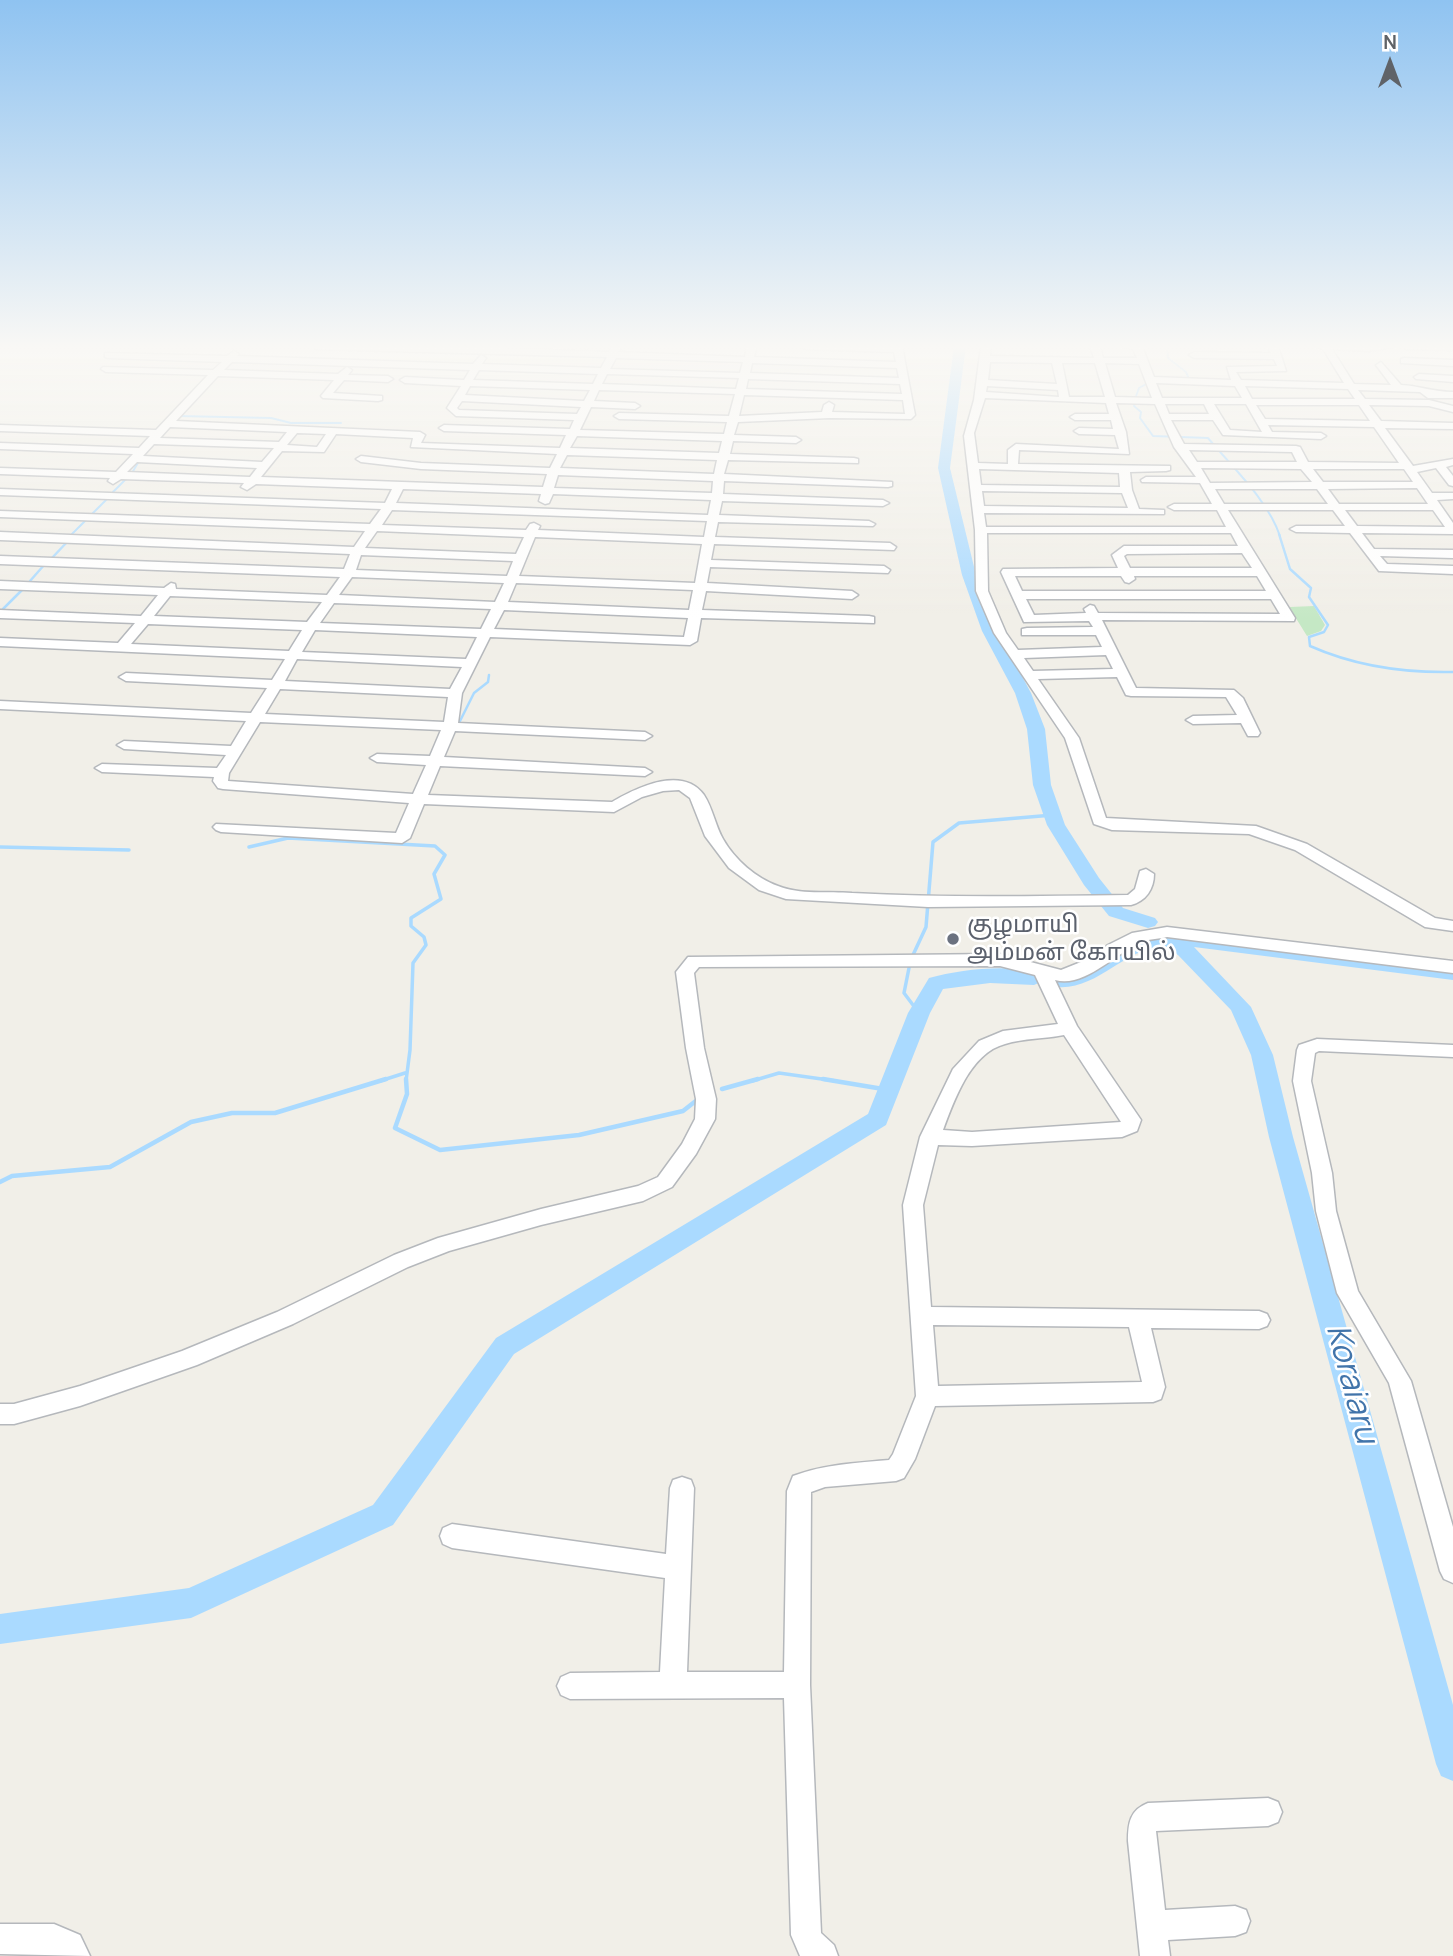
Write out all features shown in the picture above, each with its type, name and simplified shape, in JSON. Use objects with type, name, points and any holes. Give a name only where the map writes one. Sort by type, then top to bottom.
[{"type":"street","points":[[0,599],[6,585],[58,539],[153,437]]},
{"type":"street","points":[[157,437],[320,450]]},
{"type":"street","points":[[122,647],[288,437]]},
{"type":"street","points":[[313,461],[329,437]]},
{"type":"street","points":[[346,437],[421,466],[888,484]]},
{"type":"street","points":[[339,504],[369,447],[410,437]]},
{"type":"street","points":[[419,437],[415,445],[854,461]]},
{"type":"street","points":[[221,827],[402,838],[450,726],[455,694],[468,663],[486,634],[540,512],[554,470],[572,437]]},
{"type":"street","points":[[706,437],[796,440]]},
{"type":"street","points":[[970,437],[981,530],[982,591],[1013,654],[1072,738],[1083,765],[1096,817],[1103,823],[1251,829],[1301,847],[1431,923],[1453,926]]},
{"type":"street","points":[[1013,466],[1013,450],[1016,447],[1125,453],[1122,437]]},
{"type":"street","points":[[1387,437],[1453,531]]},
{"type":"street","points":[[0,614],[690,640],[728,438]]},
{"type":"street","points":[[1175,440],[1212,447],[1296,449],[1304,465],[1383,568],[1453,570]]},
{"type":"street","points":[[1175,440],[1194,465],[1299,632]]},
{"type":"street","points":[[0,444],[266,465]]},
{"type":"street","points":[[1194,465],[1408,468],[1453,462]]},
{"type":"street","points":[[1439,465],[1453,483]]},
{"type":"street","points":[[971,466],[1013,466],[1125,480],[1246,485],[1420,485]]},
{"type":"street","points":[[975,488],[1099,489],[1166,468]]},
{"type":"street","points":[[0,471],[883,503]]},
{"type":"street","points":[[298,482],[305,471]]},
{"type":"street","points":[[1125,480],[1135,512]]},
{"type":"street","points":[[399,485],[389,506],[357,551],[348,574],[311,626],[222,773],[222,785],[420,799],[614,807],[632,796],[672,785],[692,791],[703,804],[711,833],[719,846],[753,881],[775,892],[928,902],[1131,901],[1142,891],[1147,880],[1146,874]]},
{"type":"street","points":[[1046,489],[1054,510]]},
{"type":"street","points":[[1099,489],[1108,512]]},
{"type":"street","points":[[0,492],[869,524]]},
{"type":"street","points":[[1174,507],[1335,506],[1432,502],[1453,496]]},
{"type":"street","points":[[977,509],[1160,512]]},
{"type":"street","points":[[0,514],[890,547]]},
{"type":"street","points":[[1296,529],[1453,531]]},
{"type":"street","points":[[981,530],[1234,530]]},
{"type":"street","points":[[0,536],[520,558]]},
{"type":"street","points":[[1143,615],[1137,595],[1118,555],[1124,550],[1246,549]]},
{"type":"street","points":[[1370,552],[1453,554]]},
{"type":"street","points":[[0,560],[785,590],[852,595]]},
{"type":"street","points":[[705,563],[884,570]]},
{"type":"street","points":[[1261,572],[1007,572],[1029,619],[1143,615],[1289,618]]},
{"type":"street","points":[[6,585],[869,620]]},
{"type":"street","points":[[1018,595],[1275,595]]},
{"type":"street","points":[[1084,596],[1131,692],[1229,694],[1236,698],[1250,726],[1193,720]]},
{"type":"street","points":[[1027,632],[1100,631]]},
{"type":"street","points":[[0,642],[468,663]]},
{"type":"street","points":[[1013,654],[1111,651]]},
{"type":"street","points":[[1029,675],[1121,673]]},
{"type":"street","points":[[126,677],[455,694]]},
{"type":"street","points":[[0,705],[645,736]]},
{"type":"street","points":[[124,745],[236,751]]},
{"type":"street","points":[[377,758],[645,772]]},
{"type":"street","points":[[102,768],[222,773]]},
{"type":"street","points":[[0,1414],[14,1414],[80,1396],[189,1358],[285,1318],[401,1261],[445,1244],[531,1219],[643,1193],[666,1182],[689,1149],[705,1119],[706,1098],[686,993],[685,972],[694,961],[1000,960],[1061,976],[1076,972],[1128,941],[1167,932],[1453,967]]},
{"type":"street","points":[[930,1136],[972,1139],[1122,1129],[1130,1126],[1131,1120],[1069,1028],[1042,972]]},
{"type":"street","points":[[823,1956],[813,1949],[806,1935],[797,1685],[799,1490],[802,1484],[825,1476],[896,1470],[904,1459],[927,1396],[913,1205],[917,1176],[930,1136],[971,1058],[985,1045],[1069,1028]]},
{"type":"street","points":[[1453,1051],[1317,1045],[1307,1049],[1302,1082],[1322,1173],[1326,1211],[1349,1293],[1400,1381],[1453,1571]]},
{"type":"street","points":[[923,1316],[1259,1320]]},
{"type":"street","points":[[927,1396],[1153,1392],[1138,1319]]},
{"type":"street","points":[[673,1686],[682,1488]]},
{"type":"street","points":[[452,1536],[678,1568]]},
{"type":"street","points":[[570,1686],[797,1685]]},
{"type":"street","points":[[1155,1956],[1142,1841],[1142,1825],[1148,1817],[1268,1812]]},
{"type":"street","points":[[1151,1926],[1235,1921]]},
{"type":"street","points":[[0,1939],[54,1939],[69,1946],[75,1956]]},
{"type":"green space","points":[[1314,606],[1325,625],[1321,631],[1307,636],[1289,607]]},
{"type":"waterway","points":[[948,437],[944,468],[969,575],[990,631],[1023,693],[1036,729],[1042,785],[1056,825],[1091,881],[1116,912],[1148,922]]},
{"type":"waterway","points":[[1188,437],[1208,438],[1258,497],[1280,536]]},
{"type":"waterway","points":[[132,473],[139,461]]},
{"type":"waterway","points":[[113,492],[127,478]]},
{"type":"waterway","points":[[92,514],[108,498]]},
{"type":"waterway","points":[[70,536],[85,521]]},
{"type":"waterway","points":[[1279,534],[1290,569],[1311,588],[1309,597],[1328,625],[1324,632],[1309,637],[1310,646],[1344,659],[1380,667],[1453,672]]},
{"type":"waterway","points":[[51,559],[68,541]]},
{"type":"waterway","points":[[30,581],[45,564]]},
{"type":"waterway","points":[[3,609],[22,590]]},
{"type":"waterway","points":[[459,723],[474,693],[488,682],[489,675]]},
{"type":"waterway","points":[[913,955],[926,927],[933,842],[959,823],[1053,815]]},
{"type":"waterway","points":[[249,847],[288,838],[435,846],[445,855],[434,874],[441,899],[411,918],[411,926],[424,937],[426,945],[413,963],[410,1050],[406,1080]]},
{"type":"waterway","points":[[0,847],[129,850]]},
{"type":"waterway","points":[[1053,980],[1078,978],[1131,947],[1143,942],[1168,939]]},
{"type":"waterway","name":"Koraiaru","points":[[1168,939],[1185,950],[1240,1007],[1262,1055],[1281,1137],[1453,1764]]},
{"type":"waterway","points":[[1168,939],[1453,973]]},
{"type":"waterway","points":[[909,968],[904,993],[919,1013]]},
{"type":"waterway","points":[[0,1629],[191,1603],[383,1515],[505,1346],[878,1119],[919,1013],[936,983],[990,976],[1034,978]]},
{"type":"waterway","points":[[380,1081],[405,1073]]},
{"type":"waterway","points":[[752,1081],[779,1073],[830,1080]]},
{"type":"waterway","points":[[0,1182],[12,1176],[110,1167],[191,1122],[232,1113],[275,1113],[386,1079]]},
{"type":"waterway","points":[[722,1089],[758,1079]]},
{"type":"waterway","points":[[823,1079],[830,1080]]},
{"type":"waterway","points":[[406,1080],[407,1094],[395,1128],[440,1150],[579,1135],[683,1111],[697,1100]]},
{"type":"waterway","points":[[830,1080],[836,1081]]},
{"type":"waterway","points":[[830,1080],[889,1090]]},
{"type":"place","name":"குழமாயி அம்மன் கோயில்","points":[[953,939]]}]
